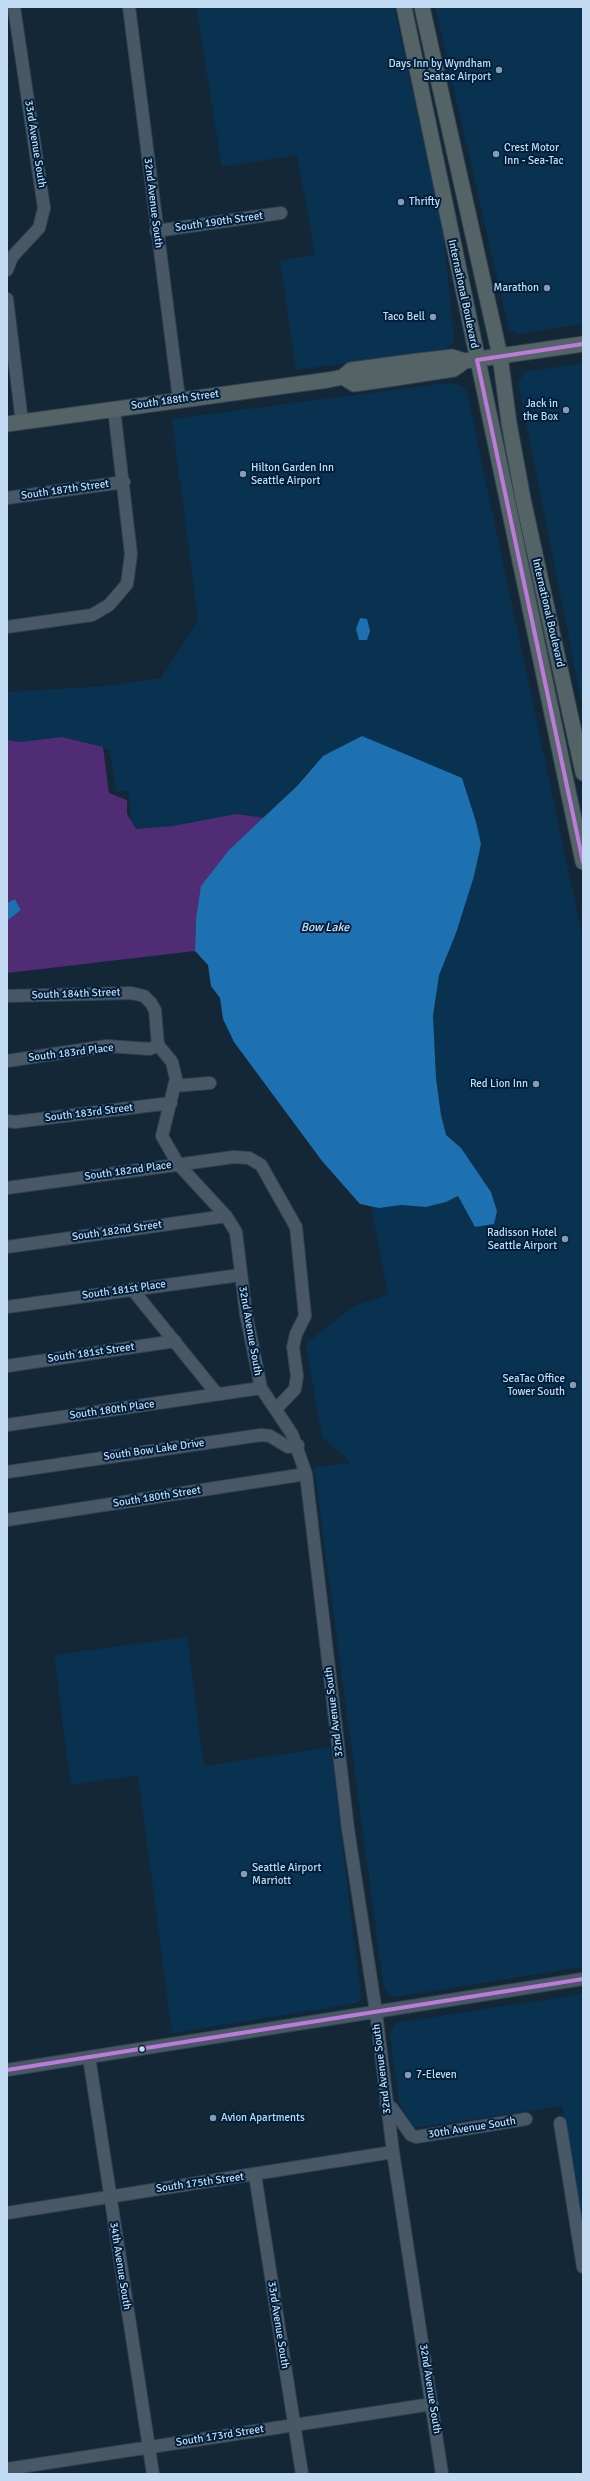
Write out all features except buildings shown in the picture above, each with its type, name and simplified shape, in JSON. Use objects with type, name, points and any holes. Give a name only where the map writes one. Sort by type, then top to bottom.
[{"type":"main road","name":"International Boulevard","points":[[404,7],[432,146],[471,360],[583,862]]},
{"type":"main road","name":"International Boulevard","points":[[422,7],[500,356],[509,423],[523,499],[583,772]]},
{"type":"main road","points":[[432,146],[437,142],[440,135],[436,117],[442,100]]},
{"type":"main road","points":[[432,146],[444,149],[450,177],[464,190]]},
{"type":"main road","name":"South 188th Street","points":[[7,424],[343,377],[354,384],[454,369],[471,360],[583,344]]},
{"type":"street","name":"33rd Avenue South","points":[[7,270],[10,256],[39,228],[44,208],[14,7]]},
{"type":"street","name":"32nd Avenue South","points":[[129,7],[156,231],[179,399]]},
{"type":"street","name":"South 190th Street","points":[[156,231],[281,213]]},
{"type":"street","points":[[7,299],[22,422]]},
{"type":"street","points":[[7,626],[92,615],[108,605],[119,595],[127,584],[131,554],[124,482],[114,409]]},
{"type":"street","name":"South 187th Street","points":[[7,498],[124,482]]},
{"type":"street","name":"South 184th Street","points":[[7,996],[131,993],[144,996],[155,1010],[158,1045]]},
{"type":"street","name":"32nd Avenue South","points":[[158,1045],[172,1062],[176,1079],[162,1136],[178,1164],[226,1216],[236,1232],[240,1275],[253,1352],[261,1388],[277,1408],[298,1445],[306,1474],[348,1830],[376,2012],[393,2152],[442,2474]]},
{"type":"street","name":"South 183rd Place","points":[[7,1061],[106,1046],[150,1049],[158,1045]]},
{"type":"street","points":[[174,1086],[210,1083]]},
{"type":"street","name":"South 183rd Street","points":[[7,1120],[14,1122],[171,1103]]},
{"type":"street","name":"South 182nd Place","points":[[7,1188],[234,1157],[250,1158],[261,1165],[296,1227],[305,1316],[296,1334],[293,1347],[297,1376],[295,1389],[277,1408]]},
{"type":"street","name":"South 182nd Street","points":[[7,1247],[226,1216]]},
{"type":"street","name":"South 181st Place","points":[[7,1307],[240,1275]]},
{"type":"street","points":[[132,1289],[217,1394]]},
{"type":"street","name":"South 181st Street","points":[[7,1366],[175,1341]]},
{"type":"street","name":"South 180th Place","points":[[7,1425],[261,1388]]},
{"type":"street","name":"South Bow Lake Drive","points":[[7,1472],[261,1435],[270,1436],[288,1447],[298,1445]]},
{"type":"street","name":"South 180th Street","points":[[7,1520],[306,1474]]},
{"type":"street","points":[[7,2070],[583,1979]]},
{"type":"street","name":"34th Avenue South","points":[[89,2057],[109,2197],[153,2474]]},
{"type":"street","name":"30th Avenue South","points":[[386,2104],[392,2108],[411,2135],[416,2137],[526,2119]]},
{"type":"street","points":[[560,2122],[583,2266]]},
{"type":"street","name":"South 175th Street","points":[[7,2213],[393,2152]]},
{"type":"street","name":"33rd Avenue South","points":[[255,2175],[302,2474]]},
{"type":"street","name":"South 173rd Street","points":[[7,2469],[432,2404]]},
{"type":"shaded area","points":[[196,7],[394,7],[443,231],[454,337],[452,344],[445,349],[296,370],[280,261],[315,254],[297,155],[222,167]]},
{"type":"shaded area","points":[[435,7],[583,7],[583,324],[518,334],[509,330]]},
{"type":"shaded area","points":[[583,363],[583,710],[518,383],[525,372]]},
{"type":"shaded area","points":[[446,383],[459,385],[466,390],[468,397],[583,940],[583,1967],[394,1997],[387,1994],[383,1984],[314,1467],[351,1463],[322,1437],[306,1344],[352,1307],[388,1295],[371,1206],[379,1208],[401,1205],[426,1207],[446,1202],[458,1196],[475,1227],[494,1224],[497,1211],[491,1192],[461,1148],[446,1135],[441,1115],[436,1078],[433,1016],[438,975],[465,904],[466,793],[462,778],[323,756],[265,818],[133,835],[128,791],[116,792],[110,750],[62,737],[20,742],[7,740],[7,692],[106,686],[161,678],[198,621],[172,419]]},
{"type":"shaded area","points":[[62,737],[103,747],[109,793],[127,800],[127,814],[136,829],[173,826],[236,814],[265,818],[230,849],[196,919],[195,951],[7,973],[7,921],[21,910],[15,899],[7,903],[7,740],[20,742]]},
{"type":"shaded area","points":[[187,1637],[204,1766],[331,1747],[361,1999],[358,2003],[172,2033],[138,1775],[71,1785],[54,1655]]},
{"type":"shaded area","points":[[583,1994],[583,2239],[562,2106],[413,2128],[399,2103],[390,2035],[395,2023]]},
{"type":"water","points":[[360,618],[367,619],[370,631],[367,640],[359,640],[356,629]]},
{"type":"water","name":"Bow Lake","points":[[362,736],[462,778],[476,822],[481,844],[474,876],[456,933],[439,975],[433,1016],[436,1078],[441,1115],[446,1135],[461,1148],[491,1192],[497,1211],[494,1224],[475,1227],[458,1196],[446,1202],[426,1207],[401,1205],[379,1208],[360,1204],[322,1161],[234,1042],[223,1019],[220,998],[211,986],[208,965],[195,951],[196,919],[201,886],[230,849],[297,786],[323,756]]},
{"type":"water","points":[[15,899],[21,910],[7,921],[7,903]]},
{"type":"transit line","points":[[583,344],[477,360],[583,862]]},
{"type":"transit line","points":[[7,2070],[583,1979]]},
{"type":"place","name":"Days Inn by Wyndham Seatac Airport","points":[[499,70]]},
{"type":"place","name":"Crest Motor Inn - Sea-Tac","points":[[496,154]]},
{"type":"place","name":"Thrifty","points":[[401,202]]},
{"type":"place","name":"Marathon","points":[[547,288]]},
{"type":"place","name":"Taco Bell","points":[[433,317]]},
{"type":"place","name":"Jack in the Box","points":[[566,410]]},
{"type":"place","name":"Hilton Garden Inn Seattle Airport","points":[[243,474]]},
{"type":"place","name":"Red Lion Inn","points":[[536,1084]]},
{"type":"place","name":"Radisson Hotel Seattle Airport","points":[[565,1239]]},
{"type":"place","name":"SeaTac Office Tower South","points":[[573,1385]]},
{"type":"place","name":"Seattle Airport Marriott","points":[[244,1874]]},
{"type":"place","name":"7-Eleven","points":[[408,2075]]},
{"type":"place","name":"Avion Apartments","points":[[213,2118]]}]
